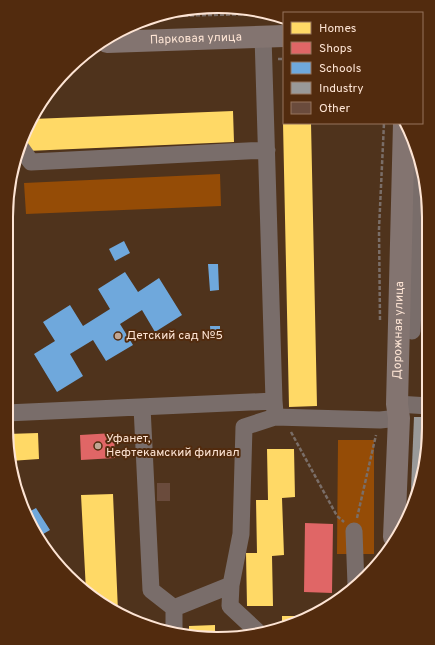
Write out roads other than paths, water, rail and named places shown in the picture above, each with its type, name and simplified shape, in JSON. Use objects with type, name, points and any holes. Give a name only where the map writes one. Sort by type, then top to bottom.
[{"type":"main road","name":"Парковая улица","points":[[112,42],[283,36]]},
{"type":"main road","name":"Дорожная улица","points":[[394,532],[392,414],[405,329],[404,134]]},
{"type":"lane","points":[[263,36],[275,409]]},
{"type":"lane","points":[[24,152],[31,162],[267,150]]},
{"type":"lane","points":[[405,329],[418,180]]},
{"type":"lane","points":[[142,407],[151,590],[174,608]]},
{"type":"lane","points":[[13,413],[142,407],[275,409],[392,414],[422,408]]},
{"type":"lane","points":[[253,629],[230,606],[231,585],[241,534],[244,427],[275,409]]},
{"type":"lane","points":[[354,531],[360,573]]},
{"type":"lane","points":[[174,608],[231,585]]},
{"type":"lane","points":[[174,608],[174,627]]},
{"type":"place","name":"Детский сад №5","points":[[118,336]]},
{"type":"place","name":"Уфанет, Нефтекамский филиал","points":[[98,446]]}]
